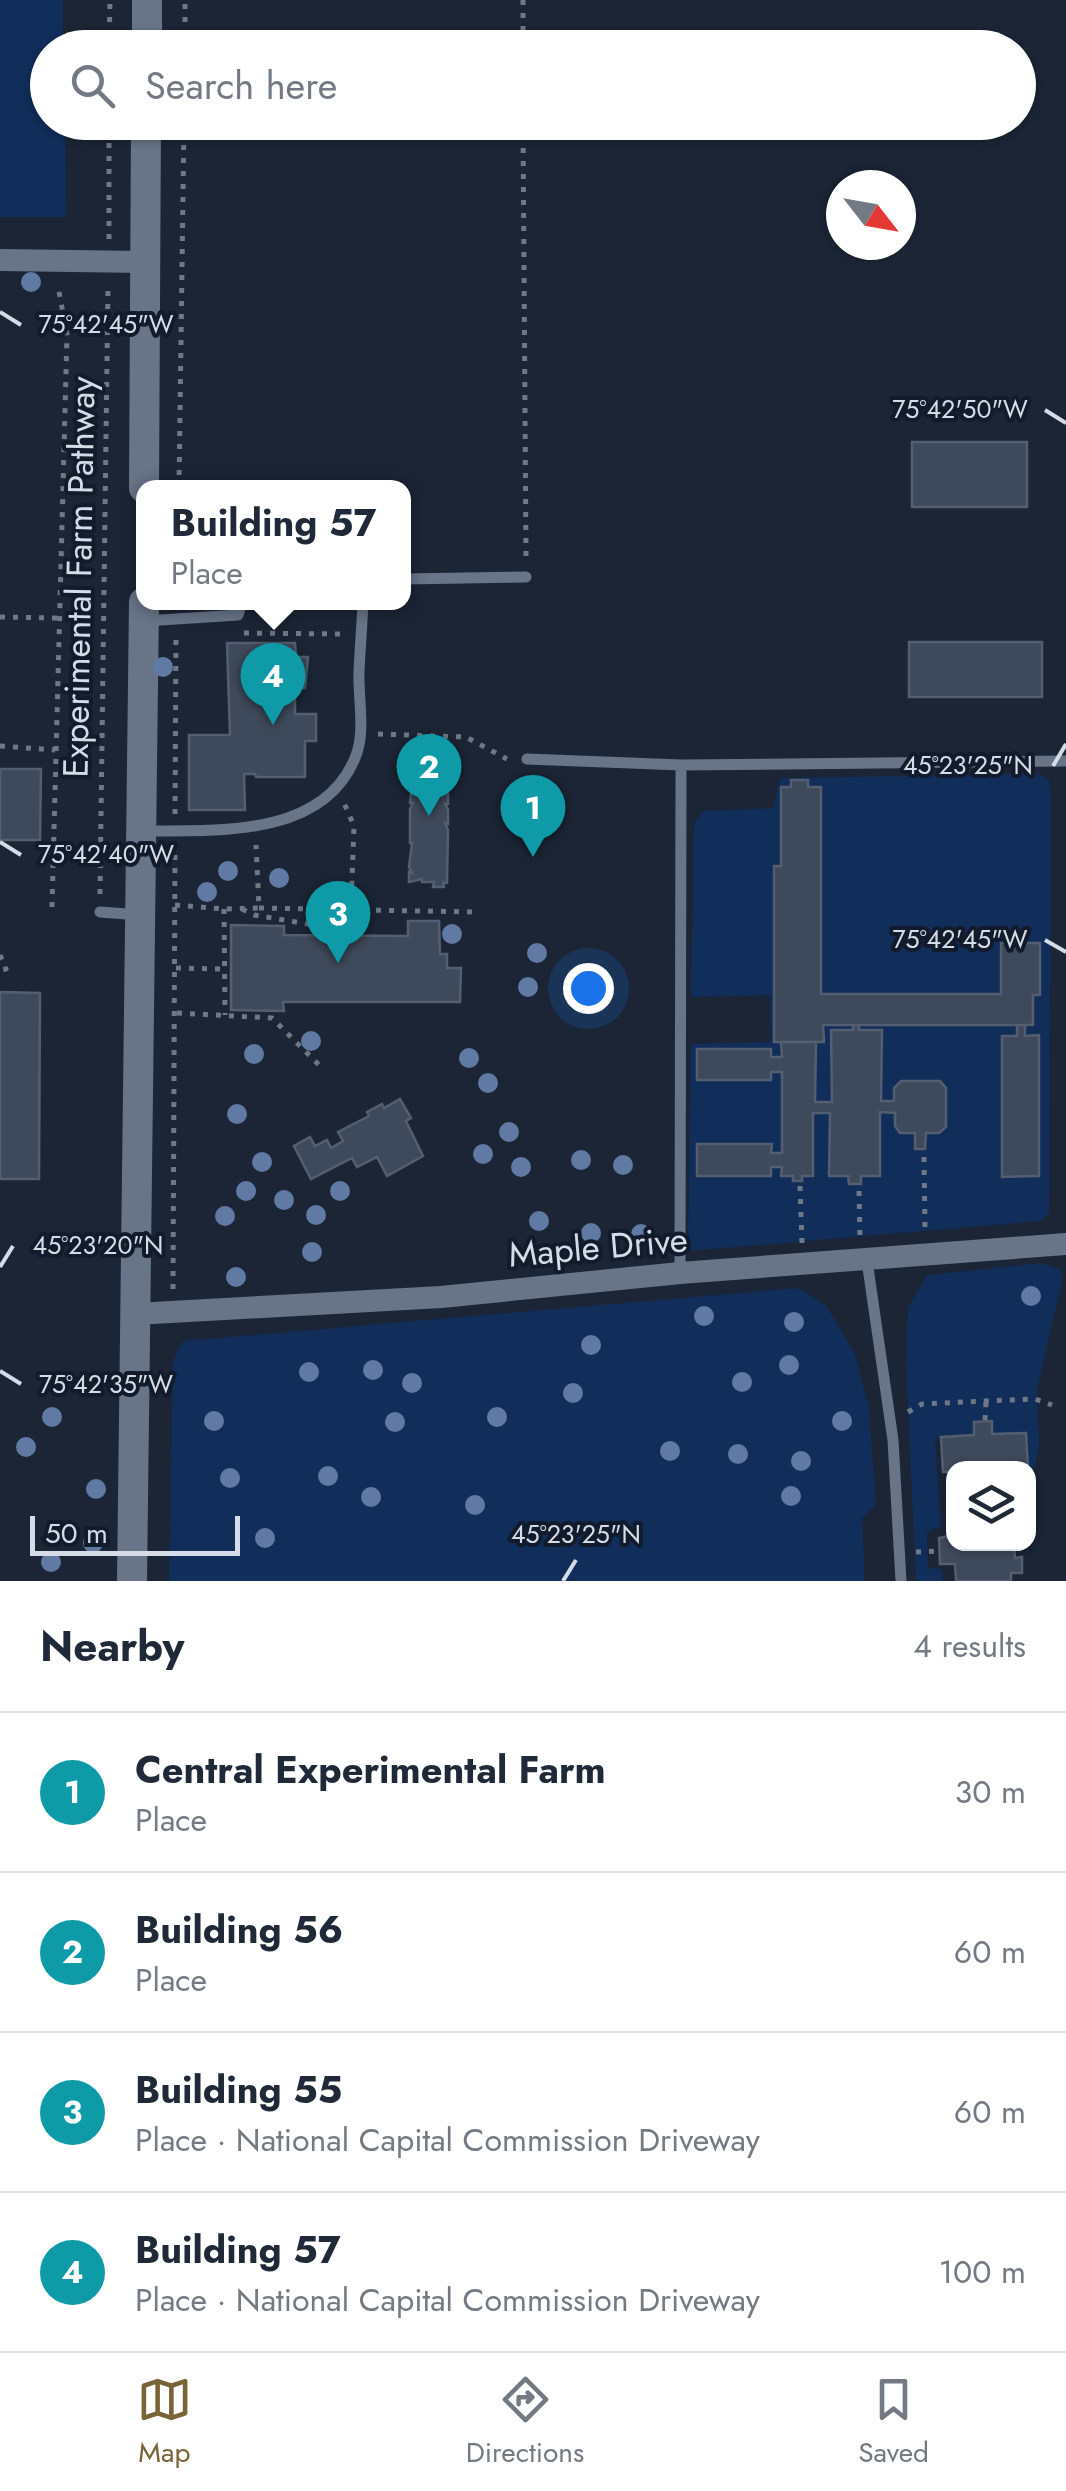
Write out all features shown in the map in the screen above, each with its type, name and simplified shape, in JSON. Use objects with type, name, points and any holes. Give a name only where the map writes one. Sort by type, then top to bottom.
[{"type":"street","points":[[147,30],[148,0]]},
{"type":"street","points":[[144,480],[146,140]]},
{"type":"street","points":[[0,260],[144,262]]},
{"type":"street","points":[[132,1581],[144,612]]},
{"type":"street","name":"Maple Drive","points":[[135,1314],[440,1297],[864,1251],[1066,1244]]},
{"type":"lane","points":[[411,578],[526,578]]},
{"type":"lane","points":[[144,612],[177,620],[238,614],[239,610]]},
{"type":"lane","points":[[142,831],[253,827],[320,803],[338,788],[356,756],[360,733],[363,610]]},
{"type":"lane","points":[[527,759],[681,765],[1066,760]]},
{"type":"lane","points":[[680,1273],[681,765]]},
{"type":"lane","points":[[100,912],[140,916]]},
{"type":"lane","points":[[864,1251],[891,1422],[901,1581]]},
{"type":"path","points":[[110,0],[110,30]]},
{"type":"path","points":[[185,0],[185,30]]},
{"type":"path","points":[[522,0],[523,30]]},
{"type":"path","name":"Experimental Farm Pathway","points":[[100,912],[109,140]]},
{"type":"path","points":[[179,480],[184,140]]},
{"type":"path","points":[[523,140],[526,578]]},
{"type":"path","points":[[51,260],[67,336],[52,907]]},
{"type":"path","points":[[0,617],[58,618]]},
{"type":"path","points":[[174,1293],[177,620]]},
{"type":"path","points":[[230,634],[362,634]]},
{"type":"path","points":[[360,733],[466,737],[507,759]]},
{"type":"path","points":[[0,746],[55,750]]},
{"type":"path","points":[[242,908],[254,916],[350,931],[354,826],[338,788]]},
{"type":"path","points":[[253,827],[259,908]]},
{"type":"path","points":[[174,906],[476,912]]},
{"type":"path","points":[[224,909],[224,1015]]},
{"type":"path","points":[[0,955],[6,968],[0,970]]},
{"type":"path","points":[[140,968],[223,969]]},
{"type":"path","points":[[175,1012],[272,1018],[319,1064]]},
{"type":"path","points":[[924,1157],[926,1235]]},
{"type":"path","points":[[800,1186],[802,1246]]},
{"type":"path","points":[[859,1191],[864,1251]]},
{"type":"path","points":[[891,1422],[922,1404],[1036,1399],[1052,1405]]},
{"type":"path","points":[[985,1420],[986,1401]]},
{"type":"shaded area","points":[[0,0],[63,0],[63,30],[30,30],[30,140],[65,140],[66,217],[0,217]]},
{"type":"shaded area","points":[[1040,774],[1049,781],[1049,1214],[1040,1221],[688,1251],[691,1044],[771,1042],[770,995],[691,997],[694,824],[704,811],[773,808],[780,778]],"holes":[[[791,780],[807,780],[808,787],[821,787],[821,994],[1001,994],[1001,944],[1040,943],[1040,995],[1033,995],[1033,1024],[1025,1025],[1025,1036],[1039,1036],[1038,1176],[1003,1177],[1002,1037],[1017,1036],[1017,1025],[859,1025],[859,1030],[882,1031],[881,1101],[894,1101],[940,1081],[946,1088],[946,1127],[939,1133],[926,1133],[925,1149],[915,1149],[915,1133],[900,1133],[895,1126],[895,1113],[880,1112],[880,1176],[861,1176],[860,1184],[849,1184],[848,1176],[830,1176],[830,1113],[813,1113],[813,1176],[793,1181],[793,1176],[782,1176],[782,1167],[771,1167],[770,1176],[697,1176],[697,1144],[771,1144],[771,1153],[782,1153],[782,1072],[771,1072],[770,1080],[697,1080],[697,1049],[770,1049],[771,1057],[782,1057],[781,1042],[774,1042],[774,867],[781,866],[781,787],[791,787]]]},
{"type":"shaded area","points":[[823,1025],[853,1025],[853,1030],[831,1031],[832,1102],[815,1102],[816,1042],[824,1042]]},
{"type":"shaded area","points":[[1043,1263],[1061,1270],[1063,1277],[1037,1389],[1036,1462],[1028,1461],[1026,1433],[992,1436],[991,1421],[974,1422],[974,1435],[935,1439],[941,1526],[927,1532],[928,1568],[942,1569],[943,1581],[916,1581],[906,1363],[908,1307],[927,1275]]},
{"type":"shaded area","points":[[798,1288],[826,1305],[855,1354],[869,1408],[876,1505],[862,1518],[865,1581],[169,1581],[173,1361],[183,1341]]},
{"type":"building","points":[[912,442],[1027,442],[1027,507],[912,507]]},
{"type":"building","points":[[909,642],[1042,642],[1042,697],[909,697]]},
{"type":"building","points":[[227,643],[295,643],[296,657],[308,657],[305,688],[295,688],[295,714],[316,714],[316,741],[305,741],[305,777],[244,774],[245,810],[189,810],[189,735],[230,735]]},
{"type":"building","points":[[411,741],[448,741],[444,887],[433,887],[434,882],[422,879],[409,882],[413,803],[410,772],[414,751]]},
{"type":"building","points":[[0,769],[41,769],[40,840],[0,840]]},
{"type":"building","points":[[791,780],[808,780],[808,787],[821,787],[821,994],[1001,994],[1001,943],[1040,943],[1040,995],[1033,995],[1033,1025],[823,1025],[824,1042],[774,1042],[774,866],[781,866],[781,787],[791,787]]},
{"type":"building","points":[[408,921],[439,921],[440,954],[447,954],[447,968],[461,968],[460,1002],[283,1002],[284,1011],[231,1010],[231,925],[284,926],[284,935],[408,936]]},
{"type":"building","points":[[0,992],[40,993],[39,1179],[0,1179]]},
{"type":"building","points":[[853,1025],[859,1025],[859,1030],[882,1030],[881,1101],[894,1101],[894,1088],[901,1081],[940,1081],[946,1088],[946,1127],[939,1133],[926,1133],[925,1149],[915,1149],[915,1133],[900,1133],[895,1126],[895,1113],[880,1112],[880,1176],[861,1176],[861,1184],[849,1184],[848,1176],[829,1176],[830,1113],[813,1113],[813,1176],[793,1181],[793,1176],[781,1176],[782,1167],[771,1167],[771,1176],[697,1176],[697,1144],[772,1144],[771,1153],[782,1153],[782,1072],[771,1072],[771,1080],[697,1080],[697,1049],[771,1049],[771,1057],[782,1057],[781,1042],[816,1042],[815,1102],[832,1102],[831,1030],[853,1030]]},
{"type":"building","points":[[1017,1025],[1025,1025],[1025,1036],[1039,1035],[1039,1176],[1002,1177],[1002,1036],[1017,1036]]},
{"type":"building","points":[[400,1099],[411,1118],[406,1121],[423,1156],[387,1176],[377,1157],[357,1167],[352,1158],[311,1179],[294,1146],[310,1137],[315,1146],[327,1140],[331,1148],[343,1141],[338,1132],[369,1116],[367,1112],[382,1104],[384,1108]]},
{"type":"building","points":[[992,1421],[992,1434],[1026,1433],[1028,1461],[946,1461],[943,1472],[941,1437],[974,1435],[974,1422]]},
{"type":"building","points":[[946,1537],[946,1551],[1014,1551],[1015,1558],[1022,1557],[1022,1573],[1011,1573],[1011,1581],[956,1581],[955,1564],[940,1564],[939,1538]]},
{"type":"place","name":"Building 57","points":[[273,725]]},
{"type":"place","name":"Building 56","points":[[429,816]]},
{"type":"place","name":"Central Experimental Farm","points":[[533,857]]},
{"type":"place","name":"Building 55","points":[[338,963]]}]
